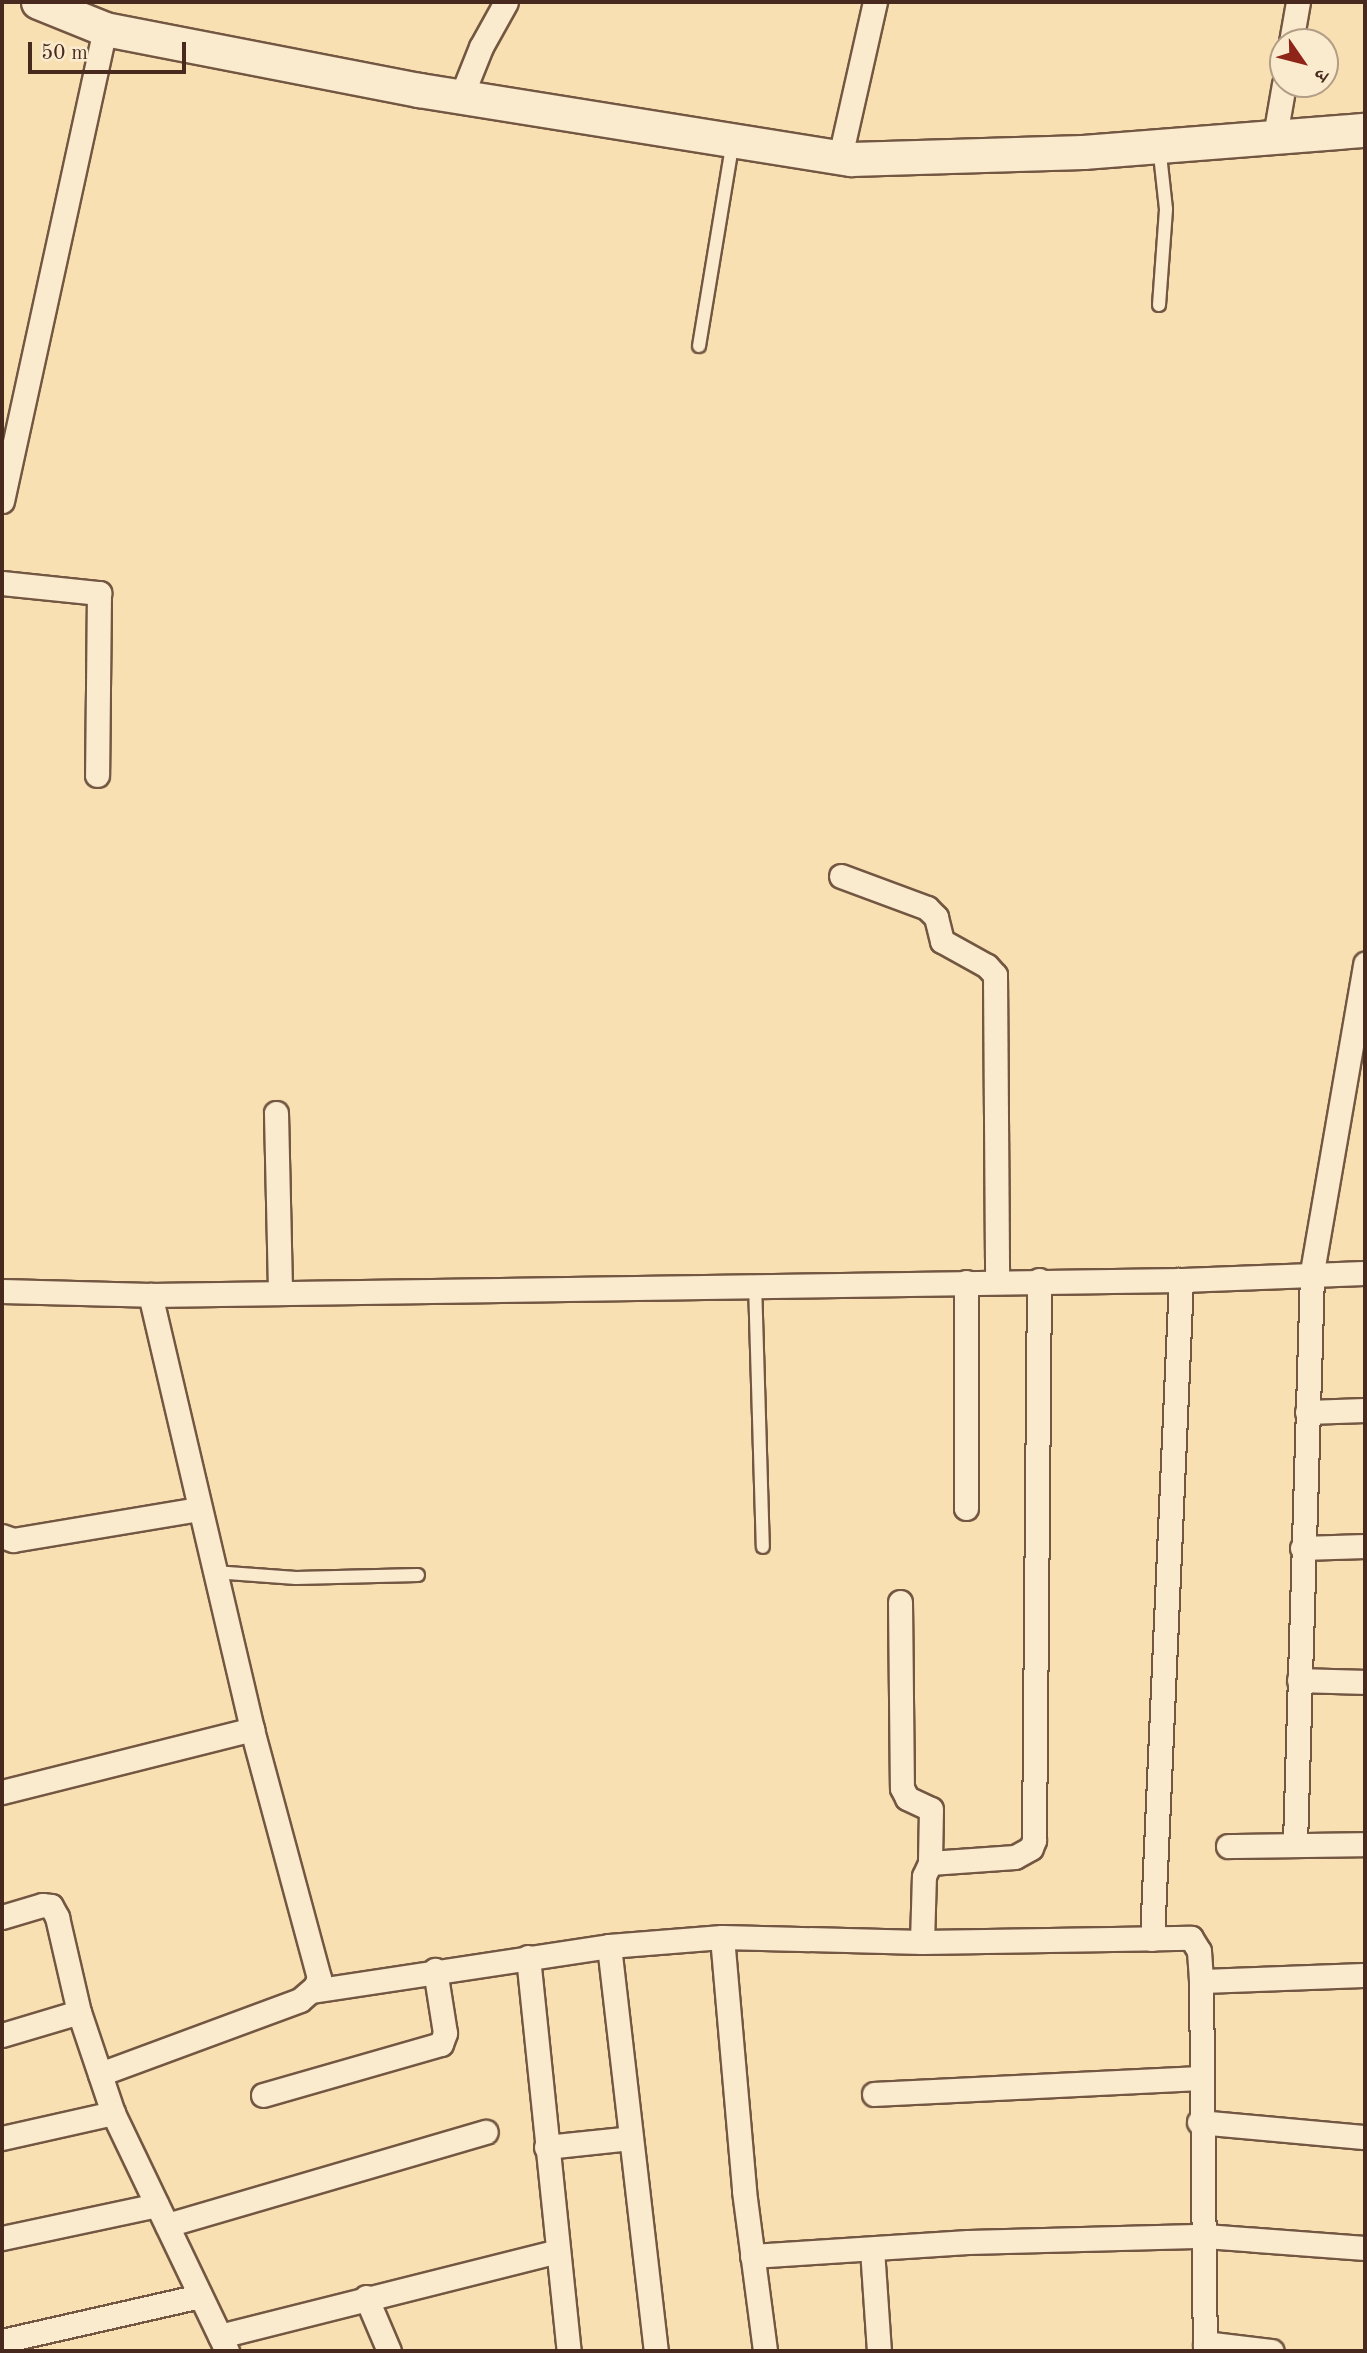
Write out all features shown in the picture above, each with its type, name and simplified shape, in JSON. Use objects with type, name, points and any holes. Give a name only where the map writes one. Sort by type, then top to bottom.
[{"type":"street","points":[[38,2],[105,29],[461,97],[840,157],[1083,152],[1365,130]]},
{"type":"street","points":[[461,97],[481,47],[506,2]]},
{"type":"street","points":[[840,157],[875,2]]},
{"type":"street","points":[[1293,28],[1298,2]]},
{"type":"street","points":[[2,501],[6,457],[105,29]]},
{"type":"street","points":[[1275,136],[1282,98]]},
{"type":"street","points":[[2,583],[99,593],[97,775]]},
{"type":"street","points":[[841,876],[927,908],[936,917],[942,941],[987,966],[995,975],[997,1281]]},
{"type":"street","points":[[1295,1843],[1312,1272],[1365,964]]},
{"type":"street","points":[[276,1114],[280,1293]]},
{"type":"street","points":[[2,1291],[150,1295],[755,1283],[1181,1280],[1312,1272],[1365,1273]]},
{"type":"street","points":[[930,1863],[1015,1857],[1031,1848],[1034,1840],[1039,1280]]},
{"type":"street","points":[[1152,1939],[1181,1280]]},
{"type":"street","points":[[966,1282],[966,1508]]},
{"type":"street","points":[[150,1295],[214,1572],[318,1972],[312,1991]]},
{"type":"street","points":[[1307,1412],[1365,1410]]},
{"type":"street","points":[[2,1536],[13,1540],[199,1509]]},
{"type":"street","points":[[1302,1548],[1365,1546]]},
{"type":"street","points":[[900,1602],[902,1788],[907,1798],[931,1809],[930,1863],[924,1876],[922,1942]]},
{"type":"street","points":[[1298,1680],[1365,1682]]},
{"type":"street","points":[[2,1792],[253,1729]]},
{"type":"street","points":[[1228,1846],[1365,1844]]},
{"type":"street","points":[[2,1917],[51,1906],[57,1917],[79,2012],[113,2113],[223,2344],[366,2297],[555,2252]]},
{"type":"street","points":[[100,2074],[300,2000],[312,1991],[435,1970],[609,1946],[722,1937],[922,1942],[1191,1938],[1199,1951],[1201,1981],[1199,2122],[1205,2236],[1205,2347],[1272,2351]]},
{"type":"street","points":[[722,1937],[752,2256],[765,2351]]},
{"type":"street","points":[[609,1946],[656,2351]]},
{"type":"street","points":[[528,1957],[555,2252],[569,2351]]},
{"type":"street","points":[[263,2095],[441,2044],[445,2033],[435,1970]]},
{"type":"street","points":[[1201,1981],[1365,1975]]},
{"type":"street","points":[[2,2035],[79,2012]]},
{"type":"street","points":[[874,2094],[1199,2078]]},
{"type":"street","points":[[2,2138],[113,2113]]},
{"type":"street","points":[[1199,2122],[1365,2137]]},
{"type":"street","points":[[2,2238],[162,2215],[486,2132]]},
{"type":"street","points":[[546,2147],[631,2138]]},
{"type":"street","points":[[752,2256],[1205,2236],[1365,2248]]},
{"type":"street","points":[[872,2249],[879,2351]]},
{"type":"street","points":[[2,2341],[200,2296]]},
{"type":"street","points":[[366,2297],[389,2351]]},
{"type":"lane","points":[[699,346],[733,141]]},
{"type":"lane","points":[[1159,146],[1166,209],[1159,306]]},
{"type":"lane","points":[[755,1283],[763,1547]]},
{"type":"lane","points":[[214,1572],[296,1578],[418,1575]]}]
